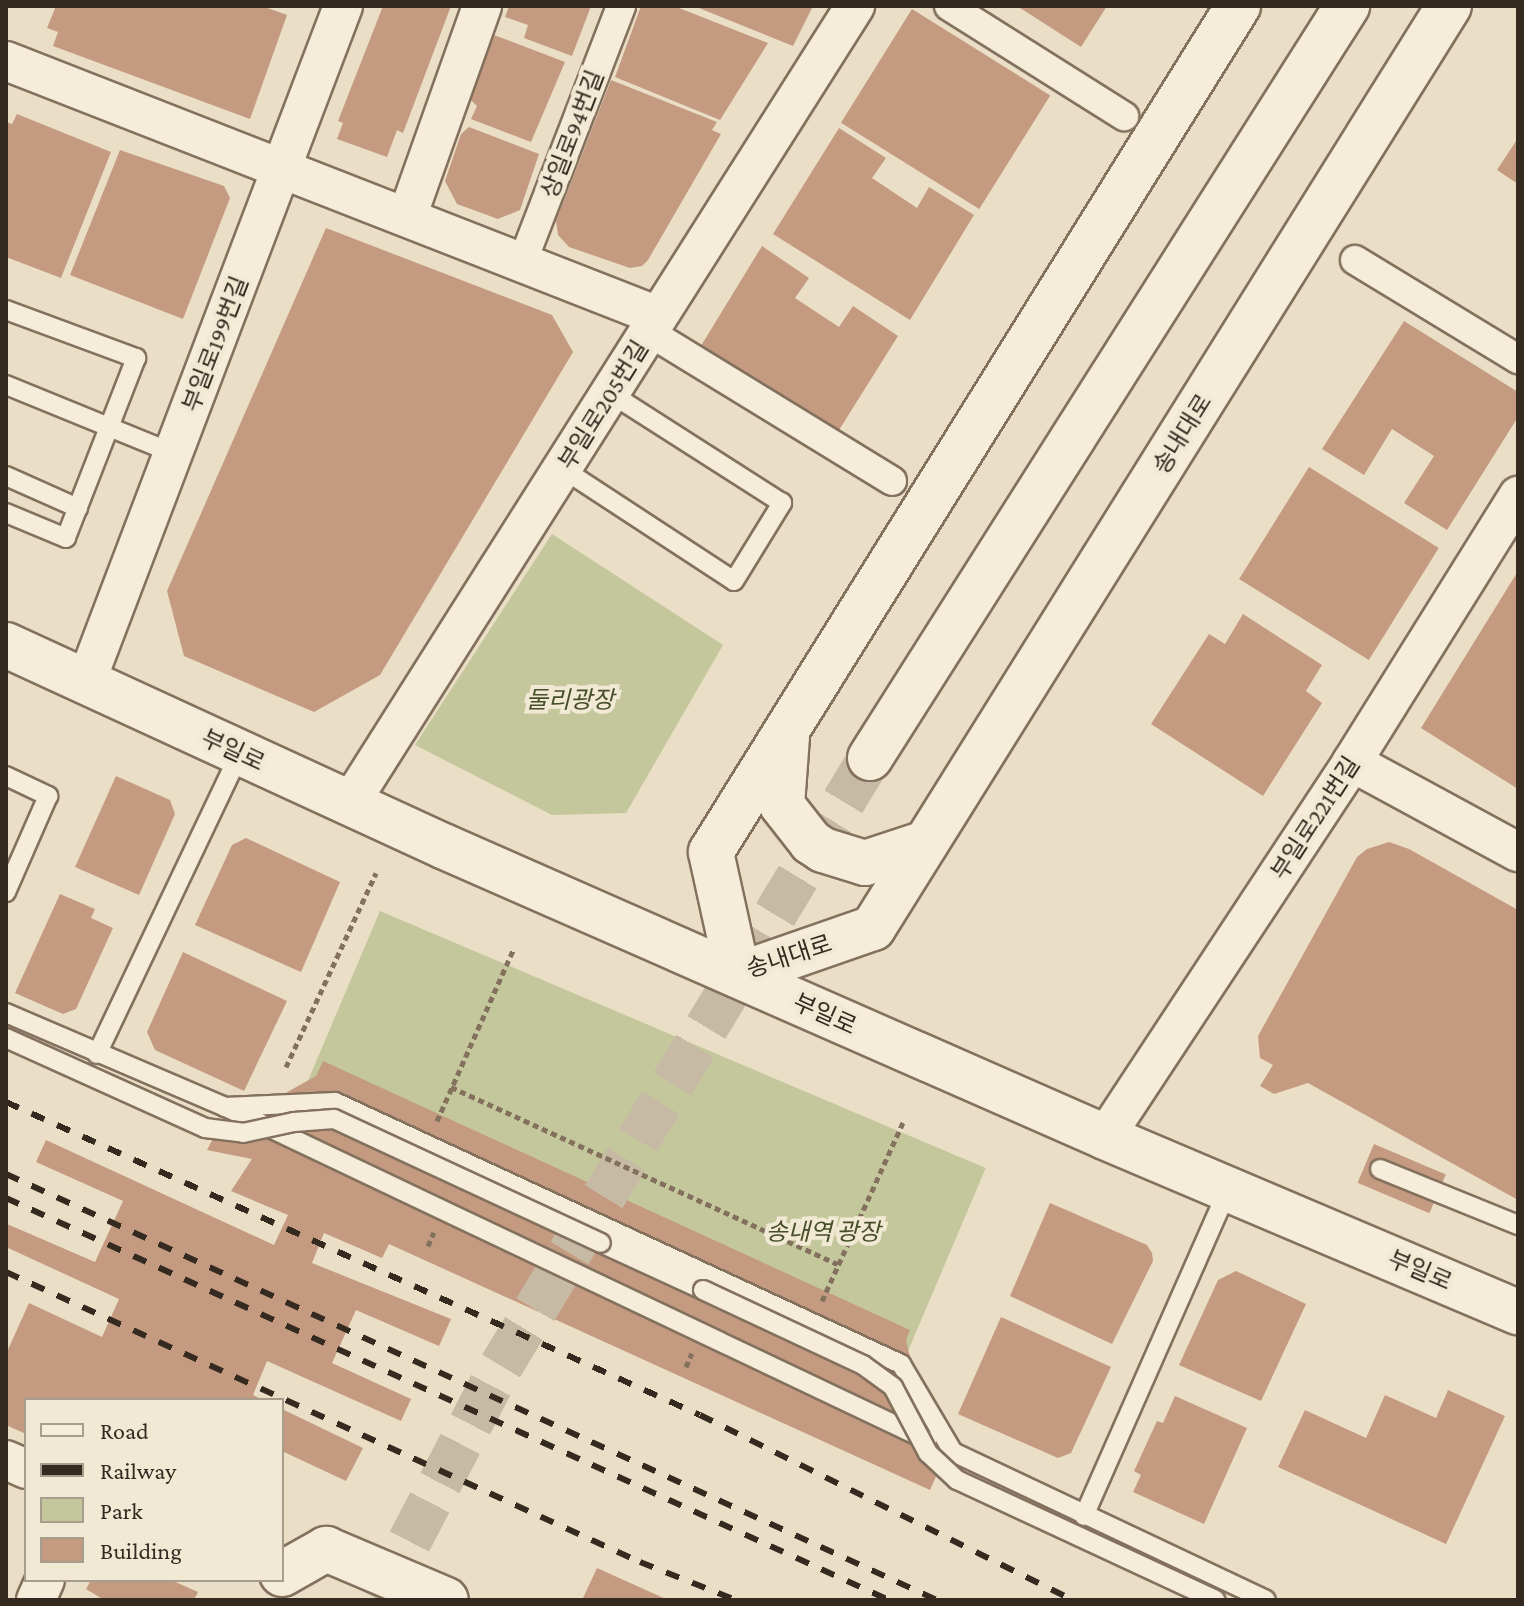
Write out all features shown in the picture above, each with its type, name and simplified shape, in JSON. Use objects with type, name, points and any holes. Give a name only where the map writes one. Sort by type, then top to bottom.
[{"type":"street","name":"부일로199번길","points":[[86,682],[343,6]]},
{"type":"street","points":[[407,217],[482,6]]},
{"type":"street","name":"상일로94번길","points":[[522,263],[621,6]]},
{"type":"street","name":"부일로205번길","points":[[350,803],[855,6]]},
{"type":"street","points":[[949,6],[1124,116]]},
{"type":"street","name":"송내대로","points":[[1238,6],[711,852],[738,975],[873,928],[1449,6]]},
{"type":"street","points":[[870,758],[1347,6]]},
{"type":"street","points":[[6,61],[522,263],[653,324],[892,481]]},
{"type":"street","points":[[1355,260],[1518,359]]},
{"type":"street","name":"부일로221번길","points":[[1105,1137],[1514,510]]},
{"type":"street","name":"부일로","points":[[6,645],[350,803],[1105,1137],[1518,1312]]},
{"type":"street","points":[[787,730],[782,805],[811,842],[823,850],[865,863],[926,843]]},
{"type":"street","points":[[1352,762],[1518,851]]},
{"type":"street","points":[[284,1573],[326,1549],[446,1600]]},
{"type":"lane","points":[[6,310],[136,358],[66,538],[6,513]]},
{"type":"lane","points":[[6,385],[173,453]]},
{"type":"lane","points":[[563,469],[734,581],[782,503],[610,393]]},
{"type":"lane","points":[[6,476],[78,508]]},
{"type":"lane","points":[[97,1054],[240,753]]},
{"type":"lane","points":[[6,776],[48,796],[6,892]]},
{"type":"lane","points":[[6,1013],[225,1107],[1266,1600]]},
{"type":"lane","points":[[6,1038],[205,1128],[243,1133],[334,1119],[703,1290],[873,1372],[893,1387],[928,1453],[957,1480],[1216,1600]]},
{"type":"lane","points":[[225,1107],[335,1102],[901,1364],[953,1452]]},
{"type":"lane","points":[[1380,1169],[1518,1225]]},
{"type":"lane","points":[[1084,1516],[1229,1189]]},
{"type":"path","points":[[286,1067],[376,873]]},
{"type":"path","points":[[426,1145],[513,950]]},
{"type":"path","points":[[451,1087],[837,1264]]},
{"type":"path","points":[[812,1323],[904,1120]]},
{"type":"green space","name":"둘리광장","points":[[552,534],[723,645],[626,813],[552,815],[415,745]]},
{"type":"green space","name":"송내역 광장","points":[[380,911],[986,1168],[902,1365],[296,1108]]},
{"type":"building","points":[[56,6],[262,6],[287,15],[250,119],[53,46],[58,32],[47,28]]},
{"type":"building","points":[[383,6],[451,6],[403,133],[397,130],[387,157],[337,139],[343,123],[338,121]]},
{"type":"building","points":[[509,6],[591,6],[572,56],[524,38],[528,25],[505,17]]},
{"type":"building","points":[[641,6],[674,6],[768,43],[720,120],[615,77]]},
{"type":"building","points":[[694,6],[813,6],[793,46]]},
{"type":"building","points":[[1017,6],[1107,6],[1081,47]]},
{"type":"building","points":[[912,9],[1050,95],[979,209],[841,123]]},
{"type":"building","points":[[494,35],[565,62],[531,142],[471,119],[477,106],[470,99]]},
{"type":"building","points":[[611,80],[717,122],[712,130],[721,134],[648,260],[642,266],[630,268],[569,247],[558,235],[556,221]]},
{"type":"building","points":[[17,114],[111,152],[61,278],[6,257],[6,122],[12,124]]},
{"type":"building","points":[[469,127],[539,154],[520,210],[498,219],[457,204],[445,181],[461,134]]},
{"type":"building","points":[[839,128],[886,158],[872,178],[917,208],[929,187],[974,215],[910,320],[773,234]]},
{"type":"building","points":[[1518,138],[1518,184],[1497,170]]},
{"type":"building","points":[[120,150],[224,186],[230,198],[183,319],[70,275]]},
{"type":"building","points":[[326,228],[552,315],[573,352],[380,675],[314,712],[184,656],[167,591]]},
{"type":"building","points":[[762,246],[809,278],[795,298],[839,327],[853,306],[898,336],[834,438],[696,354]]},
{"type":"building","points":[[1404,321],[1518,392],[1518,417],[1447,530],[1404,503],[1434,456],[1392,429],[1364,475],[1322,449]]},
{"type":"building","points":[[1309,467],[1439,548],[1369,660],[1239,579]]},
{"type":"building","points":[[1518,571],[1518,789],[1421,728]]},
{"type":"building","points":[[1243,614],[1322,665],[1306,691],[1322,703],[1263,796],[1151,724],[1209,634],[1225,644]]},
{"type":"building","points":[[116,776],[170,800],[175,814],[139,895],[75,867]]},
{"type":"building","points":[[246,838],[340,882],[301,972],[195,925],[232,845]]},
{"type":"building","points":[[1389,842],[1409,849],[1518,910],[1518,1200],[1308,1083],[1274,1094],[1260,1086],[1273,1065],[1260,1058],[1258,1036],[1357,857],[1367,849]]},
{"type":"building","points":[[60,894],[95,909],[91,918],[113,928],[76,1009],[63,1014],[15,993]]},
{"type":"building","points":[[183,952],[287,1001],[244,1091],[155,1050],[147,1032]]},
{"type":"building","points":[[323,1061],[910,1330],[906,1340],[917,1387],[951,1443],[930,1490],[389,1244],[382,1258],[324,1233],[312,1263],[451,1319],[439,1346],[356,1310],[332,1363],[411,1399],[401,1421],[267,1361],[253,1395],[259,1398],[24,1398],[24,1433],[6,1425],[6,1354],[29,1303],[102,1337],[119,1299],[6,1247],[7,1224],[95,1262],[123,1201],[36,1162],[46,1140],[274,1245],[288,1215],[231,1191],[252,1159],[207,1150],[227,1111],[273,1100],[316,1076]]},
{"type":"building","points":[[1374,1144],[1446,1174],[1429,1213],[1358,1183]]},
{"type":"building","points":[[1050,1203],[1147,1245],[1152,1253],[1153,1261],[1112,1344],[1010,1296]]},
{"type":"building","points":[[1236,1271],[1306,1304],[1261,1401],[1179,1365],[1218,1280]]},
{"type":"building","points":[[1001,1317],[1111,1367],[1071,1453],[1058,1458],[958,1414]]},
{"type":"building","points":[[1448,1390],[1505,1416],[1446,1544],[1278,1467],[1305,1410],[1366,1438],[1385,1395],[1436,1418]]},
{"type":"building","points":[[1175,1396],[1247,1428],[1204,1524],[1133,1492],[1141,1475],[1134,1471],[1157,1421],[1163,1423]]},
{"type":"building","points":[[284,1410],[363,1448],[346,1481],[284,1452]]},
{"type":"building","points":[[597,1568],[668,1600],[582,1600]]},
{"type":"building","points":[[90,1582],[176,1582],[198,1592],[194,1600],[104,1600],[86,1589]]},
{"type":"tunnel","points":[[379,1600],[501,1366],[870,758]]},
{"type":"railway","points":[[6,1102],[700,1415],[1072,1600]]},
{"type":"railway","points":[[6,1174],[937,1600]]},
{"type":"railway","points":[[6,1198],[889,1600]]},
{"type":"railway","points":[[6,1272],[281,1398]]},
{"type":"railway","points":[[284,1399],[640,1562],[736,1600]]}]
